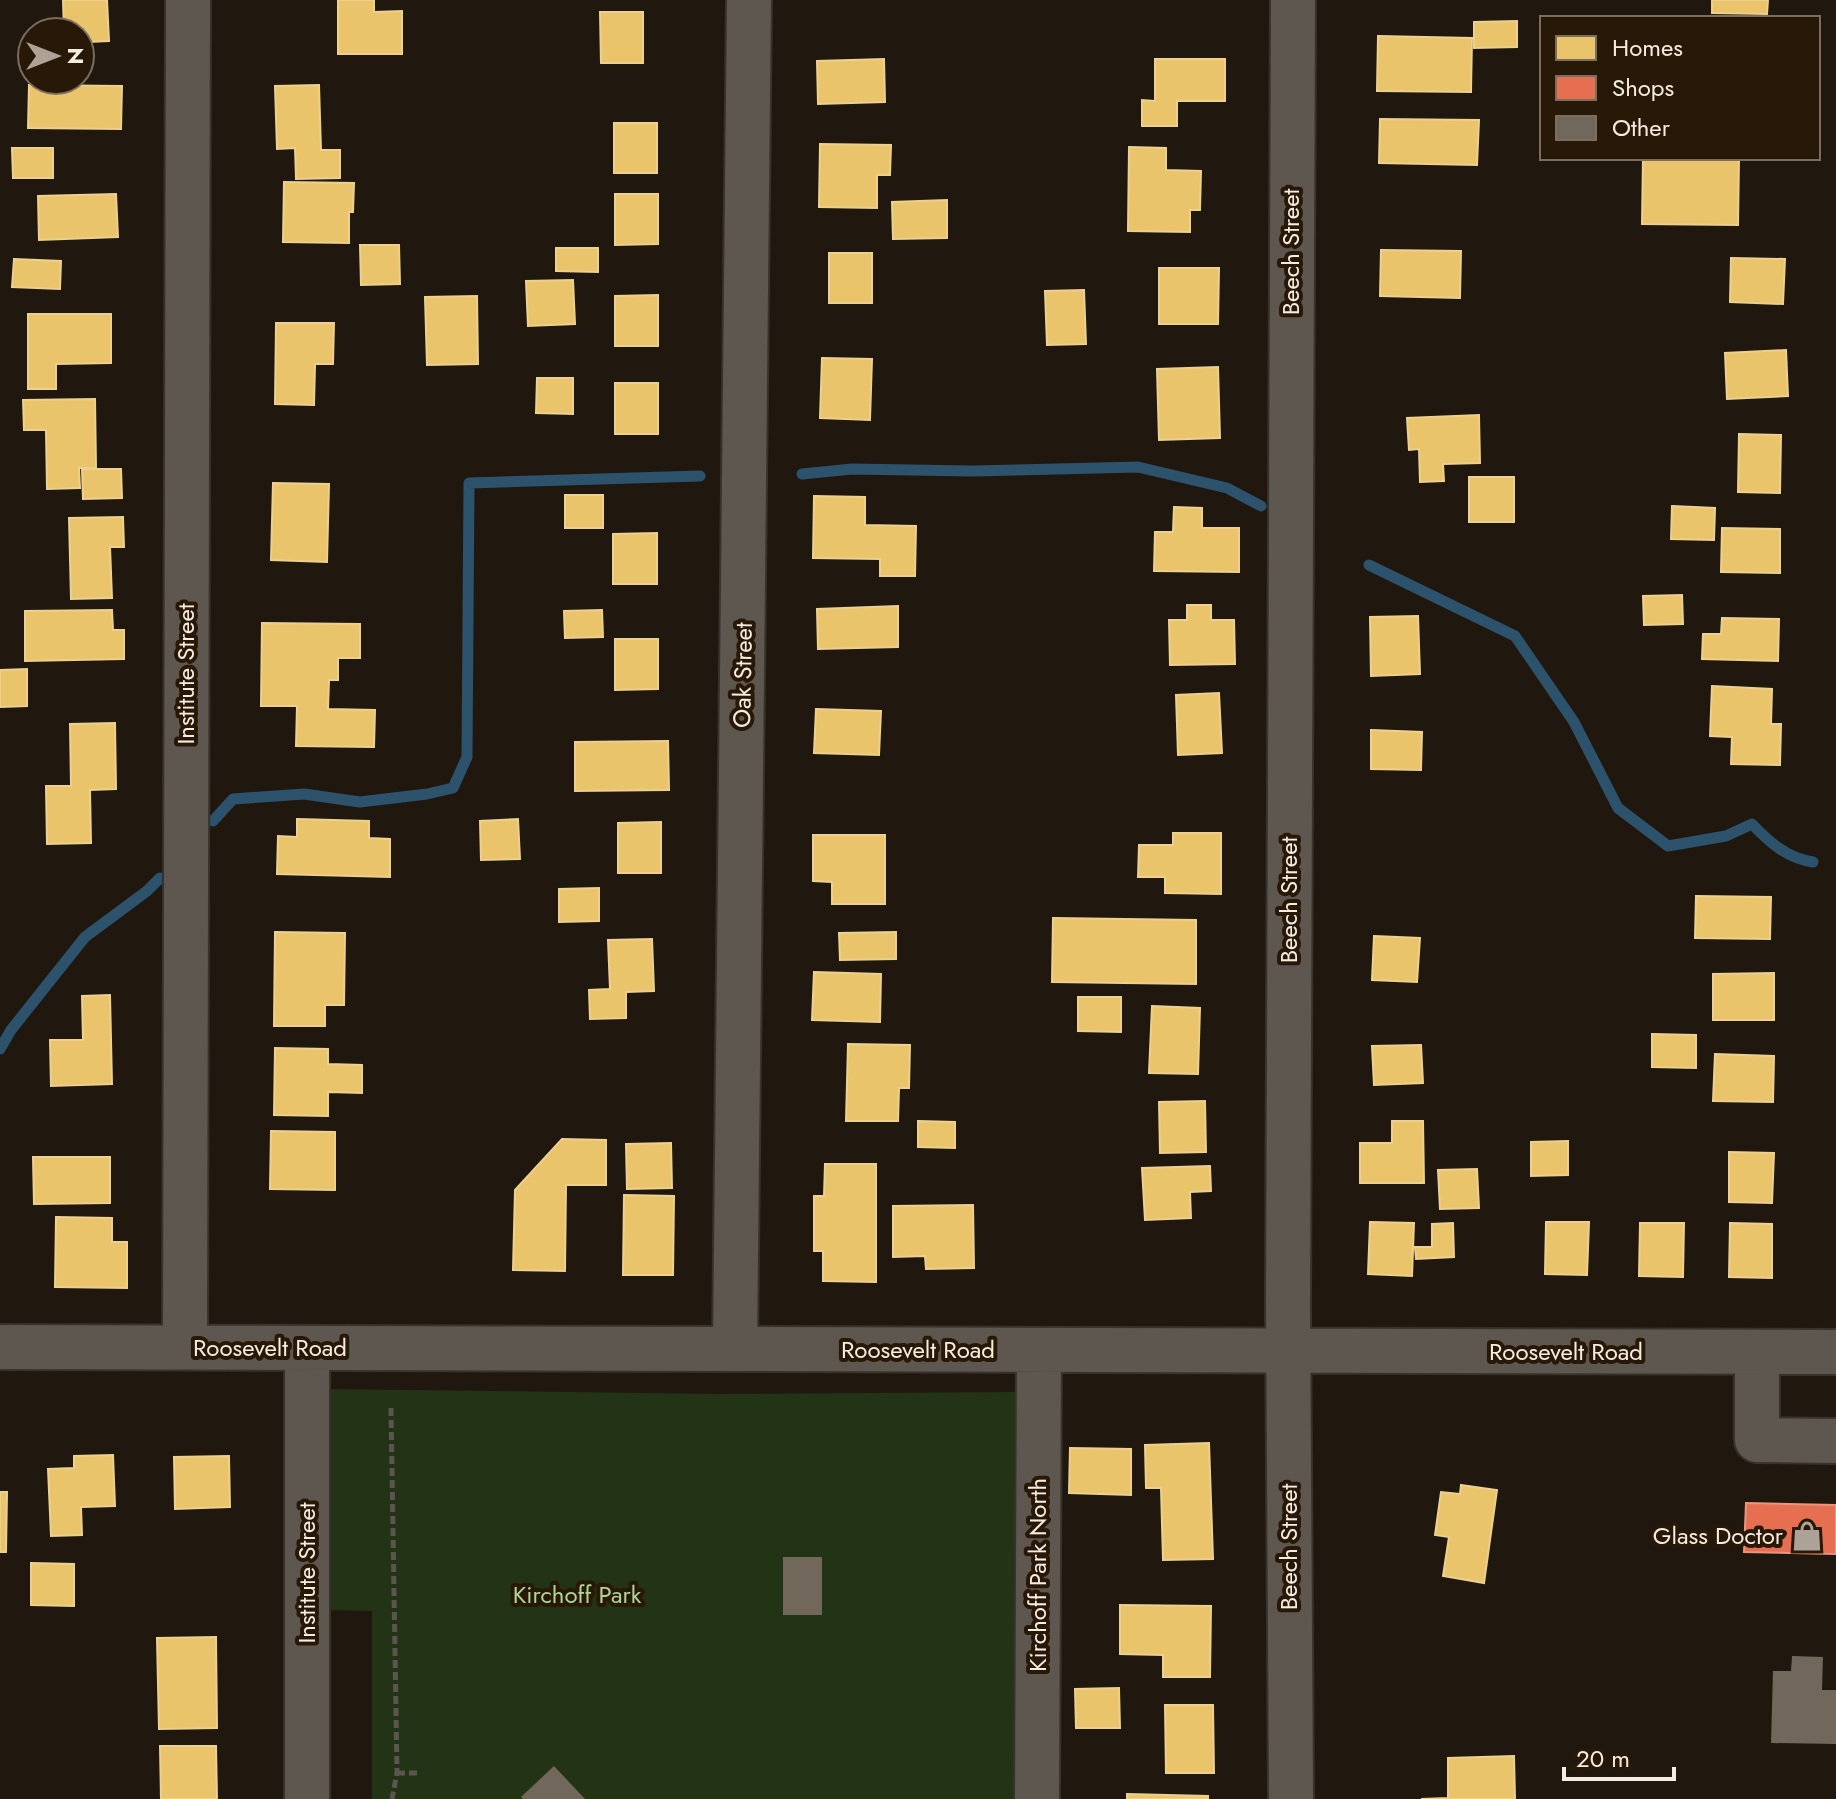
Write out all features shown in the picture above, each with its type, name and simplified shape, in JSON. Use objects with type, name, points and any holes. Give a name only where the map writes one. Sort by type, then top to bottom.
[{"type":"street","name":"Institute Street","points":[[185,1347],[188,0]]},
{"type":"street","name":"Oak Street","points":[[735,1349],[749,0]]},
{"type":"street","name":"Beech Street","points":[[1291,1799],[1288,1351],[1293,0]]},
{"type":"street","name":"Roosevelt Road","points":[[0,1347],[1836,1352]]},
{"type":"street","name":"Institute Street","points":[[307,1348],[307,1799]]},
{"type":"street","name":"Kirchoff Park North","points":[[1037,1799],[1039,1350]]},
{"type":"street","points":[[1757,1352],[1757,1440],[1836,1441]]},
{"type":"path","points":[[391,1408],[397,1773],[392,1799]]},
{"type":"path","points":[[397,1773],[419,1773]]},
{"type":"green space","name":"Kirchoff Park","points":[[323,1389],[719,1394],[1016,1392],[1017,1799],[372,1799],[372,1611],[325,1610]]},
{"type":"building: Homes","points":[[63,0],[107,0],[109,41],[96,42],[96,16],[64,16]]},
{"type":"building: Homes","points":[[338,0],[374,0],[374,12],[402,11],[402,54],[338,54]]},
{"type":"building: Homes","points":[[1712,0],[1768,0],[1767,14],[1712,13]]},
{"type":"building: Homes","points":[[600,12],[643,12],[643,63],[601,63]]},
{"type":"building: Homes","points":[[1517,21],[1517,47],[1474,48],[1474,22]]},
{"type":"building: Homes","points":[[1378,36],[1472,38],[1471,92],[1377,91]]},
{"type":"building: Homes","points":[[884,59],[885,102],[818,104],[817,61]]},
{"type":"building: Homes","points":[[1155,59],[1225,59],[1225,101],[1177,101],[1177,126],[1142,126],[1142,100],[1155,101]]},
{"type":"building: Homes","points":[[319,85],[321,150],[340,150],[340,178],[296,179],[295,148],[277,149],[275,86]]},
{"type":"building: Homes","points":[[96,86],[122,86],[121,129],[28,128],[29,96],[96,96]]},
{"type":"building: Homes","points":[[1380,119],[1479,120],[1477,165],[1379,163]]},
{"type":"building: Homes","points":[[614,123],[657,123],[657,173],[614,173]]},
{"type":"building: Homes","points":[[820,144],[891,145],[890,175],[877,175],[877,208],[819,207]]},
{"type":"building: Homes","points":[[1129,147],[1166,148],[1166,170],[1201,171],[1200,210],[1190,210],[1190,232],[1128,231]]},
{"type":"building: Homes","points":[[12,148],[53,148],[53,178],[13,178]]},
{"type":"building: Homes","points":[[1643,160],[1739,160],[1738,225],[1642,224]]},
{"type":"building: Homes","points":[[284,182],[354,183],[353,212],[349,212],[349,243],[283,242]]},
{"type":"building: Homes","points":[[116,194],[118,237],[39,240],[38,196]]},
{"type":"building: Homes","points":[[615,194],[658,194],[658,244],[615,245]]},
{"type":"building: Homes","points":[[947,200],[947,238],[893,239],[892,202]]},
{"type":"building: Homes","points":[[360,245],[399,245],[400,284],[361,285]]},
{"type":"building: Homes","points":[[556,248],[598,248],[598,272],[556,271]]},
{"type":"building: Homes","points":[[1381,250],[1461,251],[1460,298],[1380,296]]},
{"type":"building: Homes","points":[[829,253],[872,253],[872,303],[829,303]]},
{"type":"building: Homes","points":[[1731,258],[1785,259],[1783,304],[1730,302]]},
{"type":"building: Homes","points":[[14,259],[61,261],[60,289],[12,287]]},
{"type":"building: Homes","points":[[1159,268],[1219,268],[1218,324],[1159,324]]},
{"type":"building: Homes","points":[[573,280],[575,324],[528,326],[526,281]]},
{"type":"building: Homes","points":[[1084,290],[1086,344],[1047,345],[1045,291]]},
{"type":"building: Homes","points":[[658,295],[658,346],[615,346],[615,296]]},
{"type":"building: Homes","points":[[477,296],[478,364],[427,365],[425,297]]},
{"type":"building: Homes","points":[[28,314],[111,314],[111,363],[56,364],[56,389],[28,389]]},
{"type":"building: Homes","points":[[276,323],[334,323],[333,364],[315,364],[314,405],[275,404]]},
{"type":"building: Homes","points":[[1786,350],[1788,396],[1727,399],[1725,353]]},
{"type":"building: Homes","points":[[822,358],[872,359],[870,420],[820,418]]},
{"type":"building: Homes","points":[[1218,367],[1220,438],[1159,440],[1157,369]]},
{"type":"building: Homes","points":[[537,378],[573,378],[573,414],[536,413]]},
{"type":"building: Homes","points":[[615,383],[658,383],[658,434],[615,434]]},
{"type":"building: Homes","points":[[95,399],[96,468],[79,468],[80,488],[47,489],[46,430],[24,430],[23,400]]},
{"type":"building: Homes","points":[[1479,415],[1480,463],[1443,464],[1444,481],[1420,482],[1419,449],[1409,450],[1407,418]]},
{"type":"building: Homes","points":[[1739,434],[1781,435],[1780,493],[1738,492]]},
{"type":"building: Homes","points":[[82,469],[121,469],[122,498],[83,499]]},
{"type":"building: Homes","points":[[1469,477],[1514,477],[1514,522],[1469,522]]},
{"type":"building: Homes","points":[[273,483],[329,484],[327,562],[271,560]]},
{"type":"building: Homes","points":[[565,495],[603,495],[603,528],[565,528]]},
{"type":"building: Homes","points":[[814,496],[865,497],[865,525],[916,526],[915,576],[880,576],[880,559],[813,558]]},
{"type":"building: Homes","points":[[1672,506],[1715,508],[1714,540],[1671,539]]},
{"type":"building: Homes","points":[[1174,507],[1202,508],[1202,528],[1239,528],[1239,572],[1154,571],[1155,532],[1173,532]]},
{"type":"building: Homes","points":[[123,517],[124,547],[110,547],[112,598],[71,599],[69,518]]},
{"type":"building: Homes","points":[[1722,528],[1780,529],[1780,573],[1721,572]]},
{"type":"building: Homes","points":[[657,533],[657,584],[613,584],[613,534]]},
{"type":"building: Homes","points":[[1682,595],[1683,624],[1644,625],[1643,596]]},
{"type":"building: Homes","points":[[1187,605],[1211,605],[1211,620],[1234,620],[1235,664],[1170,665],[1169,620],[1187,620]]},
{"type":"building: Homes","points":[[898,606],[898,647],[818,649],[817,609]]},
{"type":"building: Homes","points":[[112,610],[113,630],[124,630],[124,659],[25,661],[25,611]]},
{"type":"building: Homes","points":[[602,610],[603,637],[565,638],[564,611]]},
{"type":"building: Homes","points":[[1418,616],[1420,674],[1371,676],[1370,617]]},
{"type":"building: Homes","points":[[1722,618],[1779,619],[1778,661],[1702,659],[1703,634],[1721,634]]},
{"type":"building: Homes","points":[[262,623],[360,624],[360,658],[338,658],[338,680],[329,680],[328,709],[375,710],[374,747],[296,746],[297,706],[261,706]]},
{"type":"building: Homes","points":[[615,639],[658,639],[658,689],[615,690]]},
{"type":"building: Homes","points":[[27,669],[27,706],[0,707],[0,670]]},
{"type":"building: Homes","points":[[1712,686],[1772,689],[1771,724],[1781,724],[1780,765],[1731,764],[1732,737],[1710,736]]},
{"type":"building: Homes","points":[[1219,693],[1222,753],[1178,755],[1176,695]]},
{"type":"building: Homes","points":[[816,709],[881,711],[879,755],[814,753]]},
{"type":"building: Homes","points":[[115,723],[116,789],[90,790],[91,843],[47,844],[46,786],[71,786],[70,724]]},
{"type":"building: Homes","points":[[1371,730],[1422,732],[1421,770],[1371,769]]},
{"type":"building: Homes","points":[[668,741],[669,790],[575,791],[575,742]]},
{"type":"building: Homes","points":[[297,819],[369,821],[369,838],[390,839],[390,877],[277,874],[278,836],[297,837]]},
{"type":"building: Homes","points":[[518,819],[520,859],[481,860],[480,821]]},
{"type":"building: Homes","points":[[661,822],[661,873],[618,873],[618,823]]},
{"type":"building: Homes","points":[[1173,833],[1221,833],[1221,894],[1165,893],[1165,877],[1138,877],[1139,845],[1173,845]]},
{"type":"building: Homes","points":[[813,835],[885,835],[885,904],[832,904],[832,882],[813,881]]},
{"type":"building: Homes","points":[[599,888],[599,921],[559,922],[559,889]]},
{"type":"building: Homes","points":[[1696,896],[1771,897],[1770,939],[1695,938]]},
{"type":"building: Homes","points":[[1053,918],[1196,920],[1196,984],[1052,982]]},
{"type":"building: Homes","points":[[275,932],[345,933],[344,1005],[325,1005],[325,1026],[274,1026]]},
{"type":"building: Homes","points":[[896,932],[896,959],[840,960],[839,933]]},
{"type":"building: Homes","points":[[1374,936],[1420,938],[1417,982],[1372,980]]},
{"type":"building: Homes","points":[[652,939],[654,991],[626,992],[626,1018],[590,1019],[589,990],[610,989],[608,940]]},
{"type":"building: Homes","points":[[814,972],[881,974],[880,1022],[812,1020]]},
{"type":"building: Homes","points":[[1774,973],[1774,1020],[1713,1020],[1713,974]]},
{"type":"building: Homes","points":[[110,995],[112,1084],[51,1086],[50,1040],[83,1040],[82,996]]},
{"type":"building: Homes","points":[[1078,997],[1121,997],[1121,1032],[1078,1031]]},
{"type":"building: Homes","points":[[1152,1006],[1200,1008],[1198,1074],[1149,1073]]},
{"type":"building: Homes","points":[[1652,1034],[1696,1035],[1696,1068],[1652,1067]]},
{"type":"building: Homes","points":[[848,1044],[910,1045],[909,1088],[899,1088],[898,1121],[846,1121]]},
{"type":"building: Homes","points":[[1421,1045],[1423,1083],[1374,1085],[1372,1046]]},
{"type":"building: Homes","points":[[275,1048],[328,1049],[328,1064],[362,1065],[362,1093],[328,1092],[328,1116],[274,1115]]},
{"type":"building: Homes","points":[[1715,1054],[1774,1056],[1773,1102],[1713,1101]]},
{"type":"building: Homes","points":[[1205,1101],[1206,1152],[1160,1153],[1159,1102]]},
{"type":"building: Homes","points":[[918,1121],[955,1122],[955,1148],[918,1147]]},
{"type":"building: Homes","points":[[1392,1121],[1423,1121],[1424,1183],[1360,1183],[1360,1143],[1392,1143]]},
{"type":"building: Homes","points":[[271,1131],[335,1132],[335,1190],[270,1189]]},
{"type":"building: Homes","points":[[562,1139],[606,1140],[606,1185],[566,1185],[565,1271],[513,1270],[515,1190]]},
{"type":"building: Homes","points":[[1568,1141],[1568,1175],[1531,1176],[1531,1142]]},
{"type":"building: Homes","points":[[671,1143],[672,1188],[627,1189],[626,1144]]},
{"type":"building: Homes","points":[[1729,1152],[1774,1153],[1772,1203],[1729,1202]]},
{"type":"building: Homes","points":[[33,1157],[110,1157],[110,1203],[34,1204]]},
{"type":"building: Homes","points":[[825,1164],[876,1164],[876,1282],[823,1281],[823,1251],[814,1251],[814,1196],[824,1196]]},
{"type":"building: Homes","points":[[1210,1166],[1211,1191],[1190,1192],[1191,1218],[1145,1220],[1142,1168]]},
{"type":"building: Homes","points":[[1477,1169],[1479,1208],[1440,1209],[1438,1170]]},
{"type":"building: Homes","points":[[624,1195],[674,1196],[673,1275],[623,1275]]},
{"type":"building: Homes","points":[[973,1205],[974,1268],[926,1269],[925,1256],[893,1257],[893,1206]]},
{"type":"building: Homes","points":[[56,1217],[112,1218],[112,1242],[127,1242],[127,1288],[55,1287]]},
{"type":"building: Homes","points":[[1370,1222],[1414,1223],[1412,1276],[1368,1274]]},
{"type":"building: Homes","points":[[1546,1222],[1589,1222],[1587,1275],[1545,1274]]},
{"type":"building: Homes","points":[[1453,1223],[1454,1257],[1416,1259],[1415,1247],[1432,1247],[1432,1224]]},
{"type":"building: Homes","points":[[1640,1223],[1684,1223],[1683,1277],[1639,1276]]},
{"type":"building: Homes","points":[[1730,1223],[1772,1224],[1772,1278],[1729,1277]]},
{"type":"building: Homes","points":[[1209,1443],[1213,1559],[1163,1560],[1161,1488],[1146,1488],[1145,1445]]},
{"type":"building: Homes","points":[[1070,1448],[1131,1449],[1131,1495],[1069,1493]]},
{"type":"building: Homes","points":[[113,1455],[115,1506],[81,1507],[82,1535],[51,1536],[48,1469],[74,1468],[74,1456]]},
{"type":"building: Homes","points":[[229,1456],[230,1507],[175,1509],[174,1457]]},
{"type":"building: Homes","points":[[1461,1485],[1497,1490],[1484,1583],[1443,1576],[1449,1537],[1435,1535],[1441,1492],[1460,1494]]},
{"type":"building: Homes","points":[[0,1492],[7,1492],[6,1552],[0,1552]]},
{"type":"building: Homes","points":[[31,1563],[74,1564],[74,1606],[31,1605]]},
{"type":"building: Homes","points":[[1120,1605],[1211,1606],[1210,1677],[1163,1677],[1163,1655],[1120,1654]]},
{"type":"building: Homes","points":[[216,1637],[217,1728],[159,1729],[157,1638]]},
{"type":"building: Homes","points":[[1119,1688],[1120,1728],[1076,1728],[1075,1689]]},
{"type":"building: Homes","points":[[1165,1705],[1213,1705],[1214,1773],[1166,1773]]},
{"type":"building: Homes","points":[[160,1746],[216,1746],[217,1799],[161,1799]]},
{"type":"building: Homes","points":[[1514,1756],[1515,1799],[1421,1799],[1448,1798],[1448,1758]]},
{"type":"building: Homes","points":[[1127,1794],[1208,1796],[1208,1799],[1127,1799]]},
{"type":"building: Shops","points":[[1746,1503],[1836,1505],[1836,1554],[1744,1552]]},
{"type":"building: Other","points":[[783,1557],[822,1557],[822,1615],[783,1615]]},
{"type":"building: Other","points":[[1792,1656],[1823,1657],[1822,1690],[1836,1690],[1836,1744],[1771,1743],[1773,1671],[1791,1671]]},
{"type":"building: Other","points":[[554,1766],[585,1799],[521,1797]]},
{"type":"waterway","points":[[802,474],[852,469],[972,471],[1138,467],[1227,488],[1261,506]]},
{"type":"waterway","points":[[213,821],[233,799],[304,794],[360,802],[453,788],[467,757],[469,483],[700,476]]},
{"type":"waterway","points":[[1369,565],[1515,636],[1574,722],[1618,808],[1668,846],[1726,836],[1752,824],[1780,849],[1813,862]]},
{"type":"waterway","points":[[0,1049],[11,1030],[85,937],[160,878]]},
{"type":"place","name":"Glass Doctor","points":[[1807,1536]]}]
